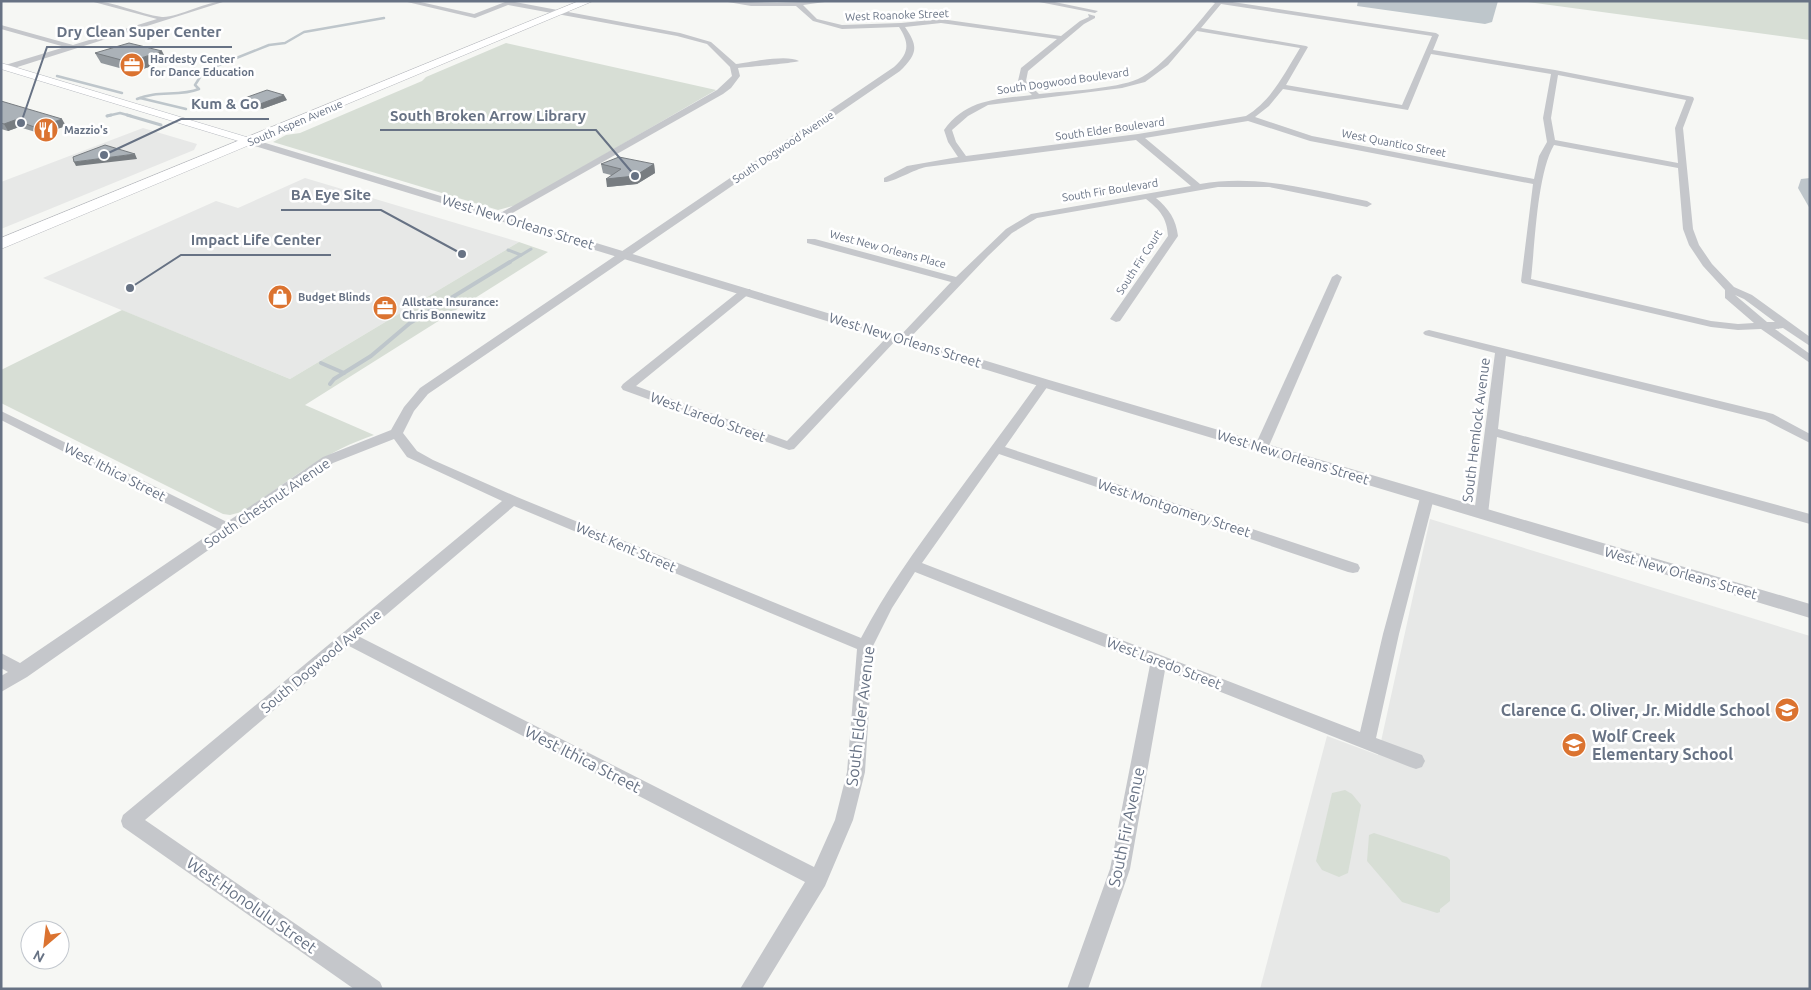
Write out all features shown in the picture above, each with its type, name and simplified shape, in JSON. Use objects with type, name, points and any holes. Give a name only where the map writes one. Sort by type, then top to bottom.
[{"type":"main road","name":"South Aspen Avenue","points":[[1,244],[588,1]]},
{"type":"main road","name":"West New Orleans Street","points":[[3,67],[250,142]]},
{"type":"street","points":[[92,1],[164,19]]},
{"type":"street","points":[[3,67],[222,1]]},
{"type":"street","points":[[407,1],[475,16],[510,2],[678,34],[708,42],[734,66],[736,76],[720,92],[500,218]]},
{"type":"street","points":[[725,1],[746,4],[799,5],[829,1]]},
{"type":"street","points":[[1037,1],[1095,11],[1093,17],[1082,22],[1024,70],[1022,81],[1038,97]]},
{"type":"street","points":[[1216,2],[1292,10],[1436,35],[1405,108],[1280,86]]},
{"type":"street","name":"South Dogwood Boulevard","points":[[963,159],[952,142],[948,130],[955,120],[970,110],[986,103],[1122,86],[1142,80],[1165,63],[1197,29],[1216,2]]},
{"type":"street","name":"West Roanoke Street","points":[[799,5],[815,20],[842,27],[901,25],[941,21],[1008,28],[1062,38]]},
{"type":"street","name":"South Dogwood Avenue","points":[[626,255],[897,69],[910,56],[912,50],[911,39],[901,25]]},
{"type":"street","points":[[1,27],[73,47]]},
{"type":"street","name":"South Elder Boulevard","points":[[887,180],[910,168],[963,159],[1138,137],[1248,118],[1257,114],[1266,106],[1304,47],[1197,29]]},
{"type":"street","points":[[1430,52],[1555,72],[1690,99],[1679,128],[1688,229],[1694,245],[1708,266],[1730,289],[1748,297],[1810,343]]},
{"type":"street","points":[[734,66],[774,61],[795,61]]},
{"type":"street","points":[[1555,72],[1547,118],[1551,142],[1543,156],[1538,182],[1526,281],[1711,324],[1785,325]]},
{"type":"street","name":"West Quantico Street","points":[[1248,118],[1310,138],[1538,182]]},
{"type":"street","points":[[1138,137],[1198,188]]},
{"type":"street","name":"West New Orleans Street","points":[[250,142],[1044,383],[1810,611]]},
{"type":"street","points":[[1551,142],[1682,166]]},
{"type":"street","name":"South Fir Boulevard","points":[[789,446],[1009,231],[1034,216],[1226,184],[1269,184],[1368,204]]},
{"type":"street","name":"South Fir Court","points":[[1116,319],[1173,236],[1173,223],[1168,213],[1148,196]]},
{"type":"street","name":"West New Orleans Place","points":[[811,241],[958,281]]},
{"type":"street","points":[[396,433],[408,410],[424,391],[626,255]]},
{"type":"street","points":[[1261,448],[1337,277]]},
{"type":"street","points":[[1730,289],[1729,296],[1764,326],[1810,360]]},
{"type":"street","name":"West Laredo Street","points":[[746,291],[627,387],[789,446]]},
{"type":"street","points":[[1429,333],[1769,416],[1810,439]]},
{"type":"street","name":"South Hemlock Avenue","points":[[1481,514],[1501,350]]},
{"type":"street","name":"South Elder Avenue","points":[[750,989],[818,879],[844,820],[856,772],[865,646],[886,605],[912,565],[1044,383]]},
{"type":"street","name":"West Ithica Street","points":[[1,415],[228,528]]},
{"type":"street","points":[[1492,432],[1810,519]]},
{"type":"street","name":"West Kent Street","points":[[396,433],[412,454],[512,500],[865,646]]},
{"type":"street","name":"South Chestnut Avenue","points":[[1,685],[328,460],[396,433]]},
{"type":"street","name":"West Montgomery Street","points":[[996,448],[1353,568]]},
{"type":"street","points":[[1368,741],[1391,634],[1427,498]]},
{"type":"street","name":"South Dogwood Avenue","points":[[130,821],[512,500]]},
{"type":"street","name":"West Laredo Street","points":[[912,565],[1416,761]]},
{"type":"street","name":"West Ithica Street","points":[[348,638],[818,879]]},
{"type":"street","points":[[1,658],[21,672]]},
{"type":"street","name":"South Fir Avenue","points":[[1077,989],[1120,869],[1159,661]]},
{"type":"street","name":"West Honolulu Street","points":[[130,821],[373,989]]},
{"type":"shaded area","points":[[1358,1],[1498,1],[1492,22],[1485,24],[1357,6]]},
{"type":"shaded area","points":[[1520,1],[1810,1],[1810,40]]},
{"type":"shaded area","points":[[506,43],[716,90],[517,205],[498,210],[273,142],[286,135],[300,133]]},
{"type":"shaded area","points":[[143,128],[197,144],[194,150],[1,229],[1,182]]},
{"type":"shaded area","points":[[305,178],[519,242],[290,379],[43,278],[216,201],[238,208]]},
{"type":"shaded area","points":[[1810,178],[1810,209],[1798,188],[1801,179]]},
{"type":"shaded area","points":[[519,242],[548,252],[305,405],[374,435],[323,458],[245,511],[230,515],[223,514],[1,403],[1,370],[122,310],[290,379]]},
{"type":"shaded area","name":"Wolf Creek Elementary School","points":[[1430,519],[1810,636],[1810,989],[1260,989],[1327,736],[1378,755]]},
{"type":"shaded area","points":[[1345,790],[1352,794],[1361,805],[1348,873],[1339,877],[1322,870],[1316,861],[1332,793]]},
{"type":"shaded area","points":[[1374,833],[1447,857],[1450,860],[1450,901],[1440,909],[1440,912],[1437,913],[1402,902],[1367,861],[1369,835]]},
{"type":"building","points":[[129,43],[162,51],[129,62],[95,53]]},
{"type":"building","points":[[267,90],[284,95],[260,104],[242,99]]},
{"type":"building","points":[[1,101],[62,119],[37,128],[15,120],[4,124],[1,123]]},
{"type":"building","points":[[105,145],[135,154],[74,162],[73,157]]},
{"type":"building","points":[[619,157],[654,164],[635,176],[606,179],[621,169],[601,164]]},
{"type":"waterway","points":[[137,99],[145,96],[184,93],[199,89],[195,85],[202,74],[214,67],[269,45],[285,43],[304,32],[384,18]]},
{"type":"waterway","points":[[57,76],[122,93]]},
{"type":"waterway","points":[[140,98],[186,109]]},
{"type":"waterway","points":[[111,115],[107,116],[120,113],[131,116]]},
{"type":"waterway","points":[[127,115],[161,125]]},
{"type":"waterway","points":[[508,263],[531,249]]},
{"type":"waterway","points":[[508,250],[521,255]]},
{"type":"waterway","points":[[344,373],[371,356],[410,323],[510,262]]},
{"type":"waterway","points":[[321,363],[344,373]]},
{"type":"waterway","points":[[330,384],[344,373]]},
{"type":"place","name":"Hardesty Center for Dance Education","points":[[132,65]]},
{"type":"place","name":"Dry Clean Super Center","points":[[21,123]]},
{"type":"place","name":"Mazzio's","points":[[46,130]]},
{"type":"place","name":"Kum & Go","points":[[104,155]]},
{"type":"place","name":"South Broken Arrow Library","points":[[635,176]]},
{"type":"place","name":"BA Eye Site","points":[[462,254]]},
{"type":"place","name":"Impact Life Center","points":[[130,288]]},
{"type":"place","name":"Budget Blinds","points":[[280,297]]},
{"type":"place","name":"Allstate Insurance: Chris Bonnewitz","points":[[385,308]]},
{"type":"place","name":"Clarence G. Oliver, Jr. Middle School","points":[[1787,710]]},
{"type":"place","name":"Wolf Creek Elementary School","points":[[1574,745]]}]
